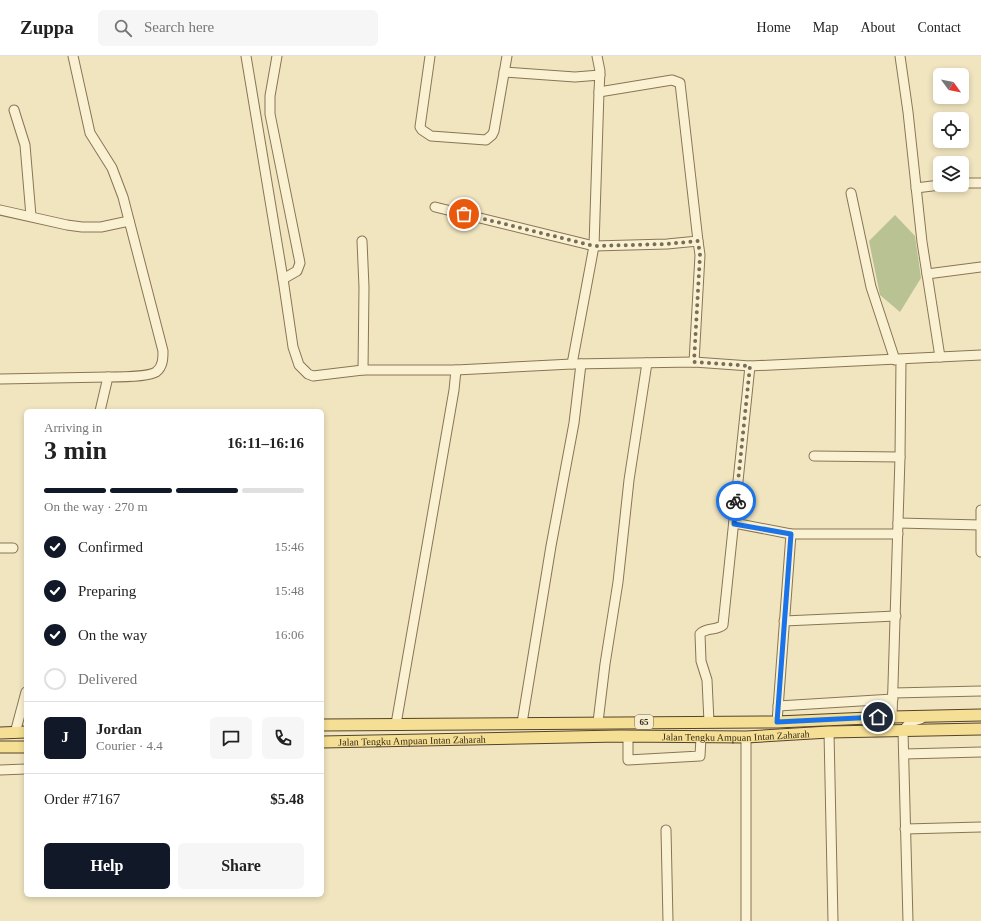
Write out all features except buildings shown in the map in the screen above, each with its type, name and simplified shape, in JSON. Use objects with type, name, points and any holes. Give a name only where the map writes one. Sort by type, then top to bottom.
[{"type":"main road","name":"Jalan Tengku Ampuan Intan Zaharah","points":[[324,725],[777,722],[981,715]]},
{"type":"main road","points":[[393,741],[396,724]]},
{"type":"main road","name":"Jalan Tengku Ampuan Intan Zaharah","points":[[324,742],[628,736],[746,737],[823,732],[981,729]]},
{"type":"main road","points":[[0,733],[21,733]]},
{"type":"main road","points":[[0,747],[24,747]]},
{"type":"street","points":[[0,379],[108,377],[149,374],[156,372],[160,368],[163,358],[161,343],[123,197],[114,173],[90,133],[73,56]]},
{"type":"street","points":[[246,56],[293,347],[299,365],[302,370],[308,374],[313,376],[363,370],[456,370],[576,364],[694,362],[750,366],[981,355]]},
{"type":"street","points":[[248,67],[250,56]]},
{"type":"street","points":[[277,56],[270,96],[270,114],[300,263],[297,271],[283,278]]},
{"type":"street","points":[[430,56],[420,127],[431,136],[486,140],[494,131],[507,56]]},
{"type":"street","points":[[522,723],[551,546],[574,423],[576,364],[594,246],[600,75],[597,56]]},
{"type":"street","points":[[900,56],[927,274],[940,357]]},
{"type":"street","points":[[504,72],[576,77],[600,75]]},
{"type":"street","points":[[599,92],[672,80],[680,83],[700,255],[694,362]]},
{"type":"street","points":[[14,110],[25,146],[31,216]]},
{"type":"street","points":[[969,183],[981,183]]},
{"type":"street","points":[[916,188],[933,186]]},
{"type":"street","points":[[833,921],[823,732],[830,728],[883,727],[889,724],[892,717],[900,457],[898,360],[871,287],[851,193]]},
{"type":"street","points":[[436,207],[594,246],[667,244],[698,241]]},
{"type":"street","points":[[0,210],[67,225],[87,227],[129,221]]},
{"type":"street","points":[[362,241],[364,287],[363,370]]},
{"type":"street","points":[[927,274],[981,267]]},
{"type":"street","points":[[598,722],[605,664],[618,582],[628,480],[647,363]]},
{"type":"street","points":[[709,722],[707,680],[701,661],[700,634],[703,630],[719,628],[723,625],[750,366]]},
{"type":"street","points":[[396,724],[453,398],[456,370]]},
{"type":"street","points":[[100,409],[108,377]]},
{"type":"street","points":[[814,456],[900,457]]},
{"type":"street","points":[[981,510],[981,552]]},
{"type":"street","points":[[898,523],[981,525]]},
{"type":"street","points":[[734,524],[791,534],[898,534]]},
{"type":"street","points":[[777,722],[791,534]]},
{"type":"street","points":[[0,548],[13,548]]},
{"type":"street","points":[[784,621],[896,616]]},
{"type":"street","points":[[778,706],[893,696],[981,691]]},
{"type":"street","points":[[21,733],[24,708]]},
{"type":"street","points":[[908,921],[903,731],[906,725],[911,722],[932,716]]},
{"type":"street","points":[[628,736],[628,760],[700,756],[701,737]]},
{"type":"street","points":[[746,737],[746,921]]},
{"type":"street","points":[[904,754],[981,752]]},
{"type":"street","points":[[0,770],[24,769]]},
{"type":"street","points":[[905,829],[981,827]]},
{"type":"street","points":[[666,830],[668,921]]},
{"type":"green space","points":[[895,215],[915,236],[921,278],[900,312],[880,295],[869,241]]},
{"type":"way so far","points":[[464,214],[594,246],[667,244],[698,241],[700,255],[694,362],[750,366],[736,501]]},
{"type":"route","points":[[736,501],[734,524],[791,534],[777,722],[878,717]]}]
